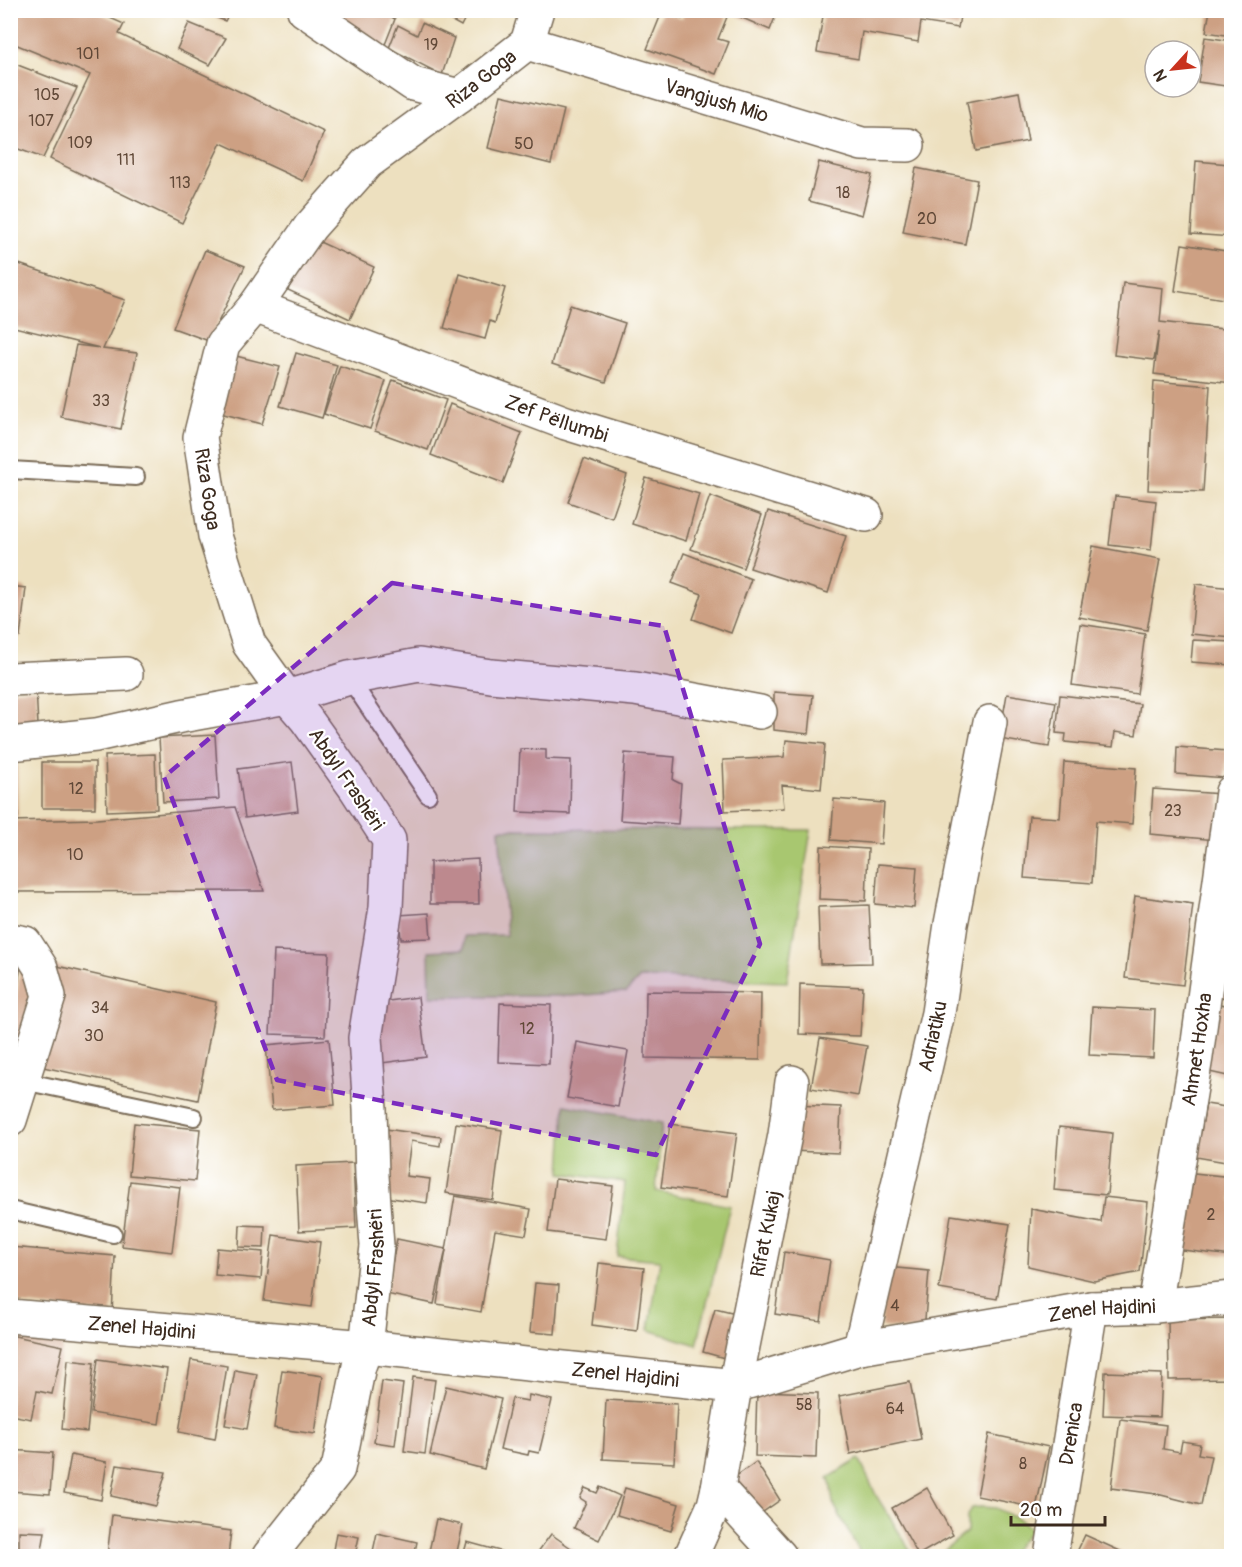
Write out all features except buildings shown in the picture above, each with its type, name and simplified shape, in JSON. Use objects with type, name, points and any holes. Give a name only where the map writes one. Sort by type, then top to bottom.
[{"type":"street","points":[[304,10],[413,84],[459,96]]},
{"type":"street","name":"Riza Goga","points":[[287,697],[249,644],[215,536],[200,437],[223,344],[255,306],[310,227],[367,163],[527,43],[537,10]]},
{"type":"street","name":"Vangjush Mio","points":[[527,43],[862,144],[908,145]]},
{"type":"street","name":"Zef Pëllumbi","points":[[255,306],[566,423],[866,515]]},
{"type":"street","points":[[10,744],[96,735],[181,716],[287,697],[349,678],[418,665],[491,676],[635,689],[760,712]]},
{"type":"street","points":[[10,679],[126,674]]},
{"type":"street","name":"Abdyl Frashëri","points":[[269,1557],[338,1469],[359,1366],[366,1347],[377,1246],[365,1038],[386,908],[388,840],[356,789],[306,719],[287,697]]},
{"type":"street","name":"Adriatiku","points":[[860,1348],[938,1013],[953,914],[990,722]]},
{"type":"street","name":"Ahmet Hoxha","points":[[1155,1306],[1196,1057],[1232,792]]},
{"type":"street","points":[[10,940],[25,943],[41,968],[49,996],[10,1120]]},
{"type":"street","name":"Rifat Kukaj","points":[[691,1557],[714,1504],[718,1488],[792,1082]]},
{"type":"street","name":"Zenel Hajdini","points":[[10,1317],[366,1347],[735,1386],[860,1348],[1091,1308],[1155,1306],[1232,1298]]},
{"type":"street","name":"Drenica","points":[[1052,1557],[1091,1308]]},
{"type":"street","points":[[718,1488],[780,1557]]},
{"type":"lane","points":[[10,470],[136,477]]},
{"type":"lane","points":[[349,678],[428,795]]},
{"type":"lane","points":[[23,1081],[194,1117]]},
{"type":"lane","points":[[10,1210],[113,1234]]},
{"type":"highlighted area","points":[[392,583],[664,626],[760,944],[656,1155],[277,1080],[164,777]]},
{"type":"green space","points":[[499,829],[811,830],[787,982],[640,978],[626,992],[571,996],[430,996],[429,951],[464,949],[464,936],[507,935]]},
{"type":"green space","points":[[565,1105],[662,1123],[656,1191],[730,1206],[697,1345],[649,1330],[660,1260],[617,1256],[625,1182],[561,1173]]},
{"type":"green space","points":[[859,1459],[877,1497],[914,1556],[862,1556],[833,1503],[828,1478]]},
{"type":"green space","points":[[971,1508],[996,1508],[1023,1522],[1031,1530],[1008,1556],[932,1556],[940,1554],[967,1532],[967,1516]]}]
